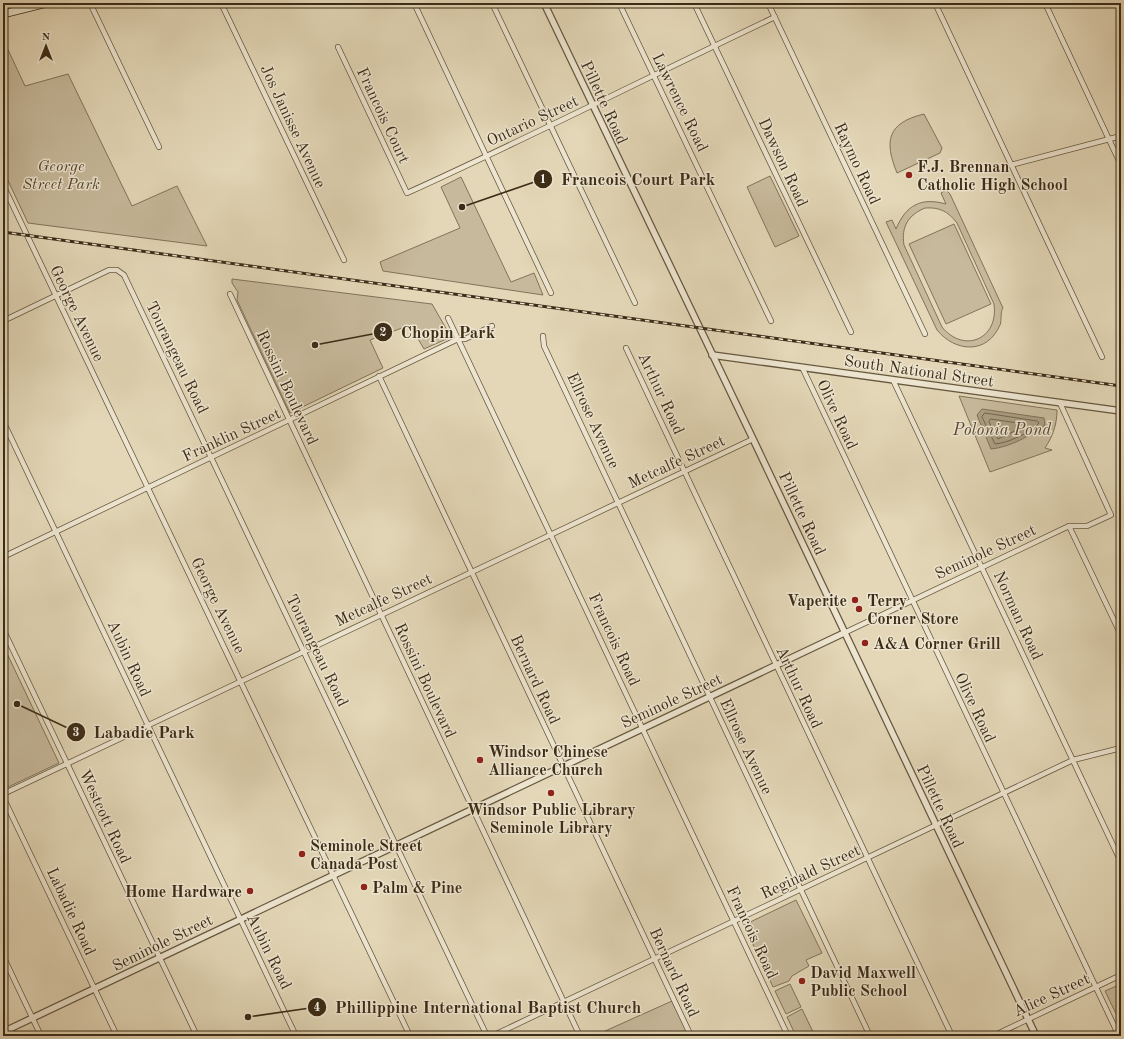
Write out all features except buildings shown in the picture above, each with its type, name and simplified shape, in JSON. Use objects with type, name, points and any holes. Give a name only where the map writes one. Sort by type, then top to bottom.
[{"type":"main road","points":[[3,5],[12,3]]},
{"type":"main road","points":[[3,14],[47,3]]},
{"type":"street","points":[[90,3],[159,147]]},
{"type":"street","name":"Jos Janisse Avenue","points":[[221,3],[344,260]]},
{"type":"street","points":[[414,3],[551,293]]},
{"type":"street","points":[[492,3],[635,303]]},
{"type":"street","name":"Pillette Road","points":[[544,3],[592,106],[753,439],[1036,1036]]},
{"type":"street","name":"Lawrence Road","points":[[619,3],[770,321]]},
{"type":"street","name":"Dawson Road","points":[[694,3],[851,332]]},
{"type":"street","name":"Raymo Road","points":[[768,3],[925,334]]},
{"type":"street","points":[[935,3],[1102,357]]},
{"type":"street","points":[[1045,3],[1121,165]]},
{"type":"street","name":"Ontario Street","points":[[407,193],[550,127],[653,75],[775,17]]},
{"type":"street","name":"Francois Court","points":[[338,47],[407,193]]},
{"type":"street","points":[[1011,165],[1121,136]]},
{"type":"street","name":"George Avenue","points":[[3,185],[410,1036]]},
{"type":"street","name":"Tourangeau Road","points":[[56,296],[109,270],[117,270],[124,275],[487,1036]]},
{"type":"street","name":"Rossini Boulevard","points":[[230,294],[579,1034]]},
{"type":"street","points":[[3,321],[56,296]]},
{"type":"street","name":"Francois Road","points":[[448,318],[788,1036]]},
{"type":"street","name":"Franklin Street","points":[[3,557],[211,457],[290,421],[379,376],[458,339],[465,338],[492,326]]},
{"type":"street","name":"Ellrose Avenue","points":[[543,336],[544,346],[870,1036]]},
{"type":"street","name":"Arthur Road","points":[[626,348],[952,1036]]},
{"type":"street","name":"South National Street","points":[[712,355],[1121,411]]},
{"type":"street","name":"Olive Road","points":[[802,367],[1118,1036]]},
{"type":"street","name":"Bernard Road","points":[[379,376],[691,1036]]},
{"type":"street","name":"Norman Road","points":[[893,380],[1121,862]]},
{"type":"street","points":[[1060,403],[1111,515],[1087,526],[1069,526],[1121,635]]},
{"type":"street","name":"Aubin Road","points":[[3,421],[296,1036]]},
{"type":"street","name":"Metcalfe Street","points":[[3,795],[753,439]]},
{"type":"street","name":"Seminole Street","points":[[3,1032],[1069,526]]},
{"type":"street","name":"Westcott Road","points":[[3,629],[197,1036]]},
{"type":"street","name":"Reginald Street","points":[[492,1036],[1073,760],[1121,748]]},
{"type":"street","name":"Labadie Road","points":[[3,795],[117,1036]]},
{"type":"street","points":[[3,956],[41,1036]]},
{"type":"street","name":"Alice Street","points":[[993,1036],[1121,975]]},
{"type":"green space","name":"George Street Park","points":[[3,39],[25,86],[68,74],[132,206],[177,186],[207,246],[28,223],[3,170]]},
{"type":"green space","points":[[924,114],[942,148],[940,153],[897,173],[891,152],[890,143],[892,135],[896,128],[902,123]]},
{"type":"green space","points":[[770,176],[799,236],[775,247],[747,187]]},
{"type":"green space","points":[[461,177],[511,282],[534,273],[543,295],[383,271],[380,262],[460,228],[441,187]]},
{"type":"green space","points":[[946,190],[950,194],[1003,308],[1000,325],[994,335],[987,342],[979,346],[961,346],[953,343],[937,330],[886,222],[892,220],[896,229],[905,214],[915,205],[929,202],[946,204],[941,193]],"holes":[[[925,208],[939,209],[947,213],[957,223],[994,304],[994,316],[991,326],[986,334],[978,339],[969,341],[960,340],[951,335],[942,327],[904,245],[903,239],[907,222],[914,214]]]},
{"type":"green space","points":[[954,224],[991,304],[946,324],[909,244]]},
{"type":"green space","points":[[232,279],[432,304],[451,337],[424,349],[410,325],[370,340],[383,368],[290,413],[237,300],[238,292],[232,283]]},
{"type":"green space","points":[[959,396],[1057,410],[1054,430],[1045,448],[1052,450],[990,472]]},
{"type":"green space","points":[[3,645],[59,763],[6,788],[3,780]]},
{"type":"green space","points":[[796,900],[822,953],[806,960],[809,966],[792,976],[789,981],[773,987],[744,925]]},
{"type":"green space","points":[[790,984],[801,1007],[786,1014],[775,991]]},
{"type":"green space","points":[[1121,984],[1121,1024],[1105,991]]},
{"type":"green space","points":[[672,1001],[689,1036],[594,1036]]},
{"type":"green space","points":[[802,1009],[815,1036],[796,1036],[787,1017]]},
{"type":"water","name":"Polonia Pond","points":[[982,409],[1044,418],[1045,425],[1013,443],[991,449],[977,415]]},
{"type":"railway","points":[[3,232],[1121,386]]},
{"type":"place","name":"F.J. Brennan Catholic High School","points":[[909,175]]},
{"type":"place","name":"Francois Court Park","points":[[462,207]]},
{"type":"place","name":"Chopin Park","points":[[315,345]]},
{"type":"place","name":"Vaperite","points":[[855,600]]},
{"type":"place","name":"Terry Corner Store","points":[[859,609]]},
{"type":"place","name":"A&A Corner Grill","points":[[865,643]]},
{"type":"place","name":"Labadie Park","points":[[17,704]]},
{"type":"place","name":"Windsor Chinese Alliance Church","points":[[480,760]]},
{"type":"place","name":"Windsor Public Library Seminole Library","points":[[551,793]]},
{"type":"place","name":"Seminole Street Canada Post","points":[[302,854]]},
{"type":"place","name":"Palm & Pine","points":[[364,887]]},
{"type":"place","name":"Home Hardware","points":[[250,891]]},
{"type":"place","name":"David Maxwell Public School","points":[[802,981]]},
{"type":"place","name":"Phillippine International Baptist Church","points":[[248,1017]]}]
